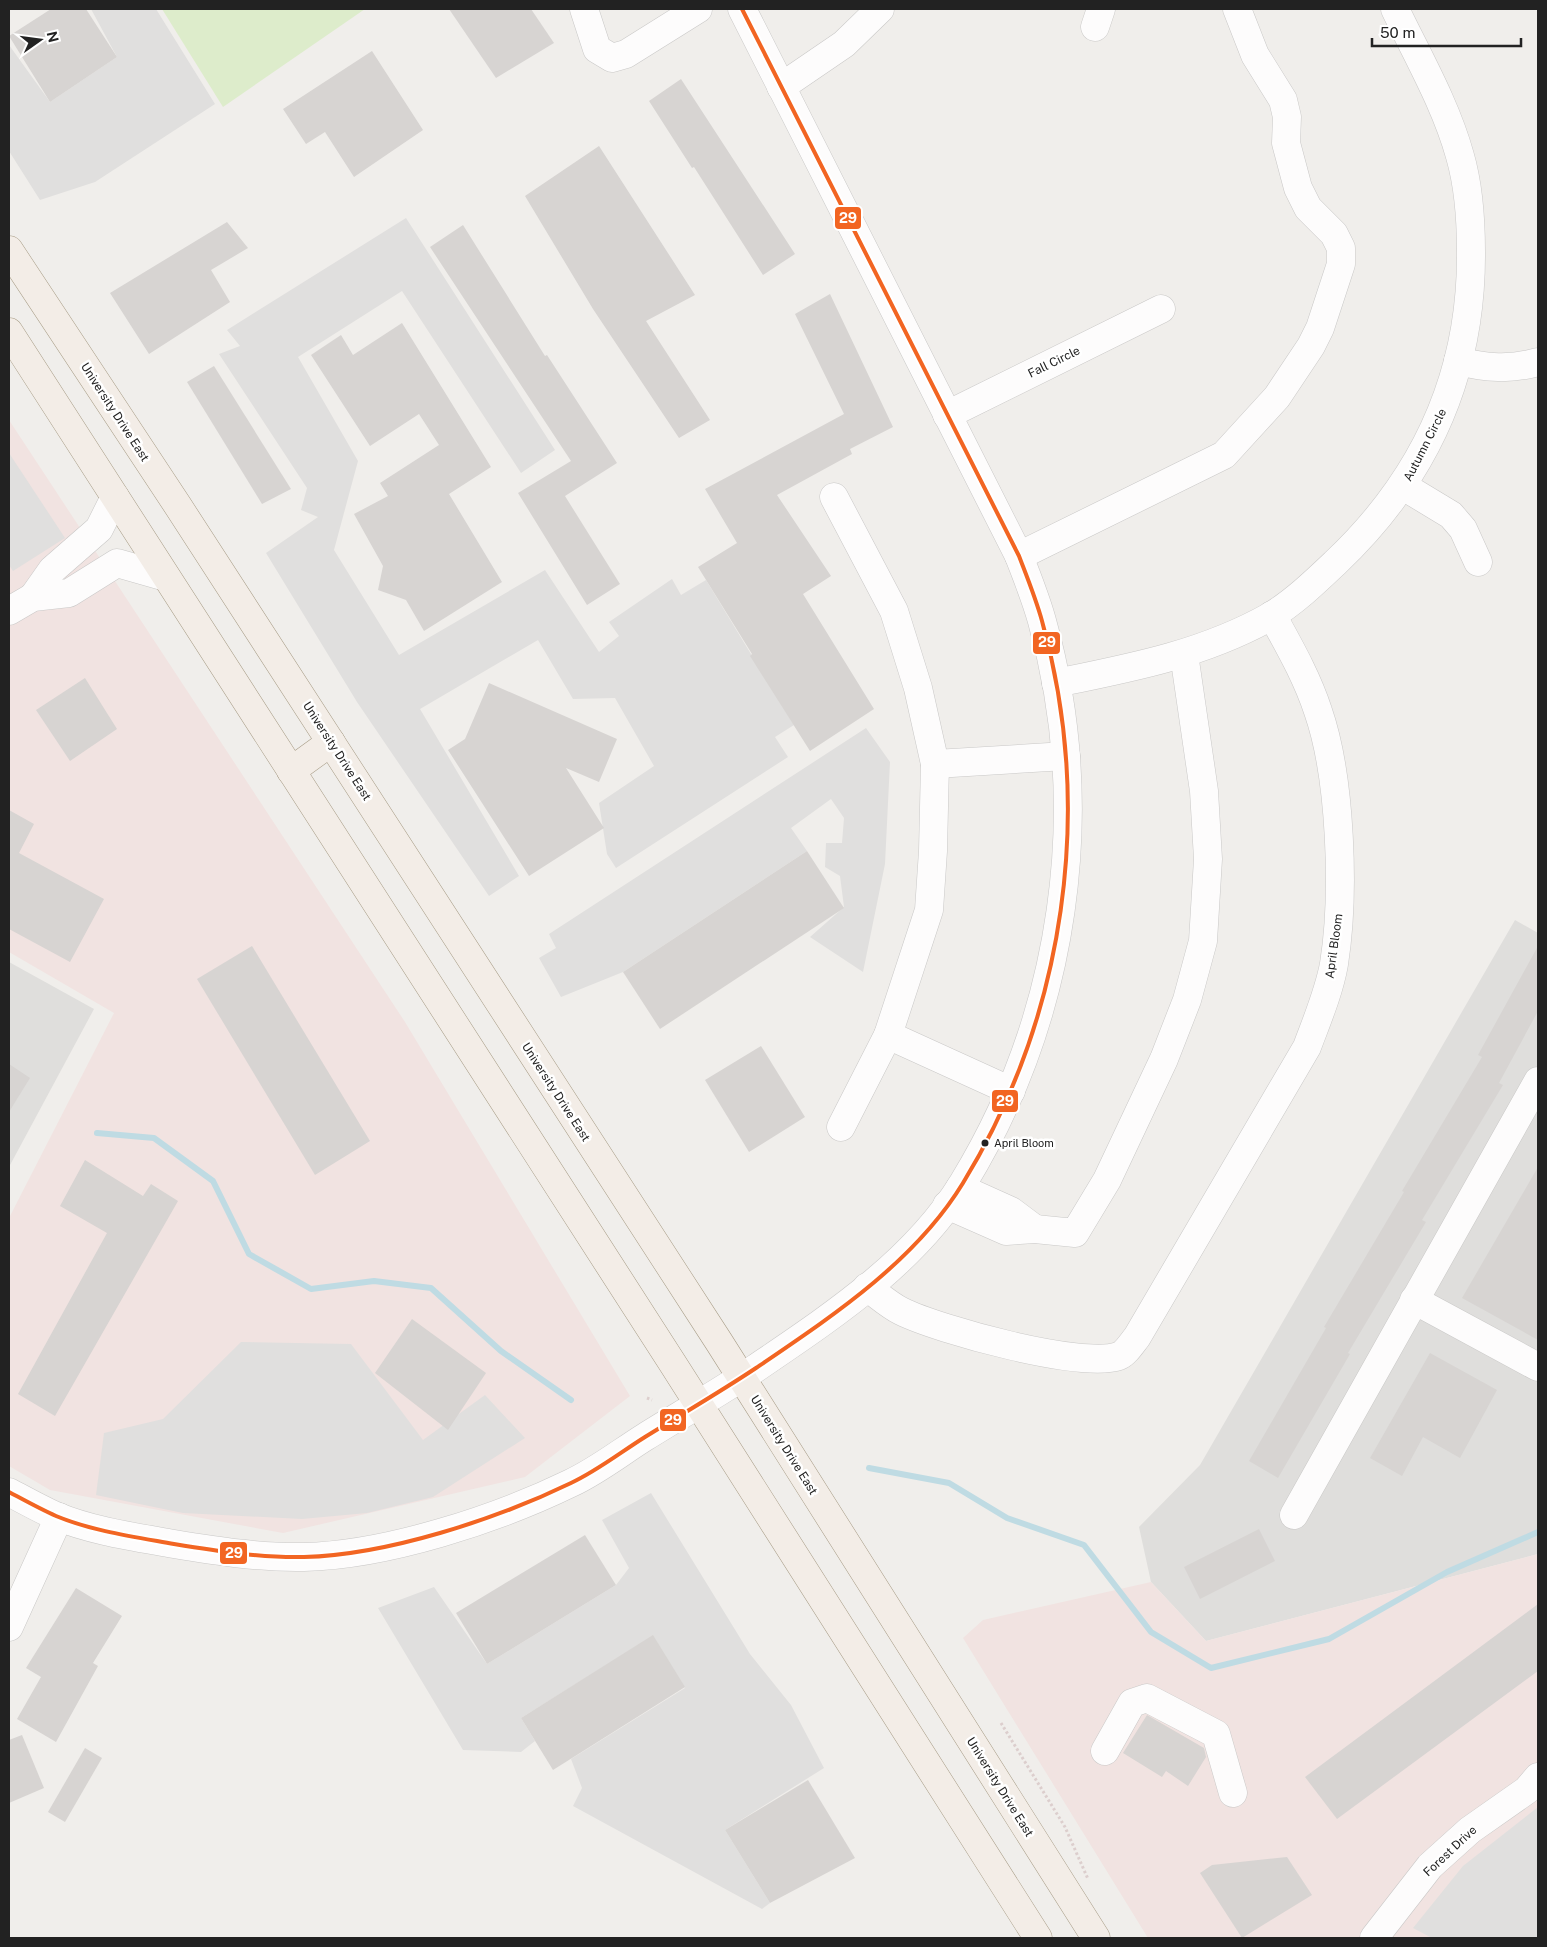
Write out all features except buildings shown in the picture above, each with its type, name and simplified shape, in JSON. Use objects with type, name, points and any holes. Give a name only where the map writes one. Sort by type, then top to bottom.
[{"type":"main road","name":"University Drive East","points":[[10,255],[331,742],[741,1378],[1096,1938]]},
{"type":"main road","points":[[9,332],[699,1404],[1038,1938]]},
{"type":"main road","points":[[291,771],[331,742]]},
{"type":"street","points":[[584,9],[597,49],[612,58],[626,54],[698,9]]},
{"type":"street","points":[[9,1492],[59,1517],[128,1536],[226,1552],[305,1557],[385,1547],[485,1519],[574,1482],[741,1378],[810,1332],[867,1287],[914,1246],[953,1197],[988,1140],[1011,1090],[1040,1008],[1063,904],[1068,850],[1066,756],[1056,683],[1042,620],[1019,556],[742,9]]},
{"type":"street","points":[[781,87],[844,44],[880,9]]},
{"type":"street","points":[[1019,556],[1224,455],[1277,397],[1311,346],[1320,328],[1341,264],[1341,248],[1334,234],[1308,208],[1298,188],[1286,143],[1287,117],[1283,100],[1255,55],[1237,9]]},
{"type":"street","name":"Autumn Circle","points":[[1056,683],[1184,654],[1272,615],[1316,581],[1350,549],[1403,486],[1434,432],[1446,405],[1458,361],[1469,306],[1471,222],[1460,157],[1438,97],[1395,9]]},
{"type":"street","name":"Fall Circle","points":[[948,415],[1161,309]]},
{"type":"street","points":[[1458,361],[1486,368],[1508,368],[1538,362]]},
{"type":"street","points":[[1403,486],[1452,515],[1463,529],[1478,562]]},
{"type":"street","points":[[33,597],[52,570],[99,529],[115,497]]},
{"type":"street","points":[[834,497],[894,611],[918,688],[935,764],[934,851],[929,910],[888,1035],[841,1127]]},
{"type":"street","points":[[9,611],[33,597],[70,593],[117,563],[166,577]]},
{"type":"street","name":"April Bloom","points":[[867,1287],[901,1311],[959,1331],[1016,1346],[1074,1358],[1105,1360],[1122,1355],[1137,1337],[1307,1047],[1321,1011],[1334,965],[1339,925],[1334,780],[1318,711],[1295,657],[1272,615]]},
{"type":"street","points":[[953,1197],[1011,1211],[1035,1229],[1074,1234],[1107,1180],[1164,1059],[1187,1000],[1203,941],[1208,859],[1204,791],[1184,654]]},
{"type":"street","points":[[935,764],[1066,756]]},
{"type":"street","points":[[888,1035],[1011,1090]]},
{"type":"street","points":[[1294,1515],[1538,1080]]},
{"type":"street","points":[[1414,1300],[1538,1367]]},
{"type":"street","points":[[9,1626],[59,1517]]},
{"type":"street","points":[[1105,1751],[1132,1703],[1147,1698],[1216,1734],[1233,1793]]},
{"type":"street","name":"Forest Drive","points":[[1385,1935],[1430,1866],[1470,1830],[1527,1790],[1538,1776]]},
{"type":"path","points":[[647,1398],[652,1400]]},
{"type":"path","points":[[1001,1724],[1064,1827],[1091,1885]]},
{"type":"shaded area","points":[[91,9],[156,9],[215,104],[95,182],[40,200],[9,151],[9,45],[50,102],[117,57]]},
{"type":"shaded area","points":[[406,218],[555,450],[521,473],[402,291],[298,357],[358,461],[334,550],[399,655],[545,570],[599,652],[619,636],[609,622],[672,579],[681,595],[706,580],[794,725],[775,737],[788,757],[616,868],[607,854],[599,803],[654,766],[615,698],[573,699],[538,640],[420,709],[519,876],[489,896],[357,702],[266,553],[318,517],[301,510],[307,488],[219,354],[240,346],[227,330]]},
{"type":"shaded area","points":[[9,420],[405,1022],[630,1396],[525,1477],[283,1533],[50,1490],[9,1466],[9,1218],[114,1013],[9,952]]},
{"type":"shaded area","points":[[9,453],[65,538],[13,571],[9,565]]},
{"type":"shaded area","points":[[866,728],[890,762],[885,864],[863,972],[810,937],[844,907],[840,876],[825,867],[826,843],[842,843],[844,818],[831,799],[791,828],[807,851],[623,972],[561,997],[539,958],[556,948],[549,934]]},
{"type":"shaded area","points":[[1515,920],[1538,933],[1538,1554],[1206,1641],[1151,1582],[1139,1527],[1200,1465]]},
{"type":"shaded area","points":[[9,962],[94,1009],[9,1167]]},
{"type":"shaded area","points":[[241,1342],[351,1344],[423,1440],[485,1395],[525,1438],[433,1497],[367,1513],[302,1519],[183,1513],[96,1495],[104,1433],[163,1419]]},
{"type":"shaded area","points":[[651,1493],[750,1654],[791,1705],[824,1768],[725,1830],[770,1903],[762,1909],[573,1806],[582,1788],[571,1759],[685,1688],[653,1636],[521,1718],[535,1741],[521,1752],[463,1750],[378,1608],[434,1587],[487,1664],[616,1585],[629,1568],[602,1520]]},
{"type":"shaded area","points":[[1538,1554],[1538,1938],[1148,1938],[963,1638],[983,1620],[1151,1582],[1206,1641]]},
{"type":"shaded area","points":[[1538,1807],[1538,1938],[1432,1938],[1413,1928],[1463,1866]]},
{"type":"green space","points":[[162,9],[365,9],[223,107]]},
{"type":"waterway","points":[[97,1133],[154,1138],[213,1181],[249,1254],[311,1289],[374,1281],[431,1288],[501,1351],[571,1400]]},
{"type":"waterway","points":[[869,1468],[949,1483],[1007,1518],[1084,1545],[1151,1632],[1211,1668],[1329,1639],[1447,1572],[1538,1532]]},
{"type":"transit line","name":"29","points":[[9,1492],[56,1516],[99,1530],[206,1549],[255,1555],[304,1557],[370,1550],[441,1533],[476,1522],[542,1496],[600,1467],[756,1368],[842,1308],[896,1263],[943,1212],[963,1183],[998,1119],[1026,1051],[1047,982],[1061,911],[1067,838],[1066,765],[1058,693],[1042,621],[1019,556],[742,9]]},
{"type":"place","name":"April Bloom","points":[[985,1143]]}]
